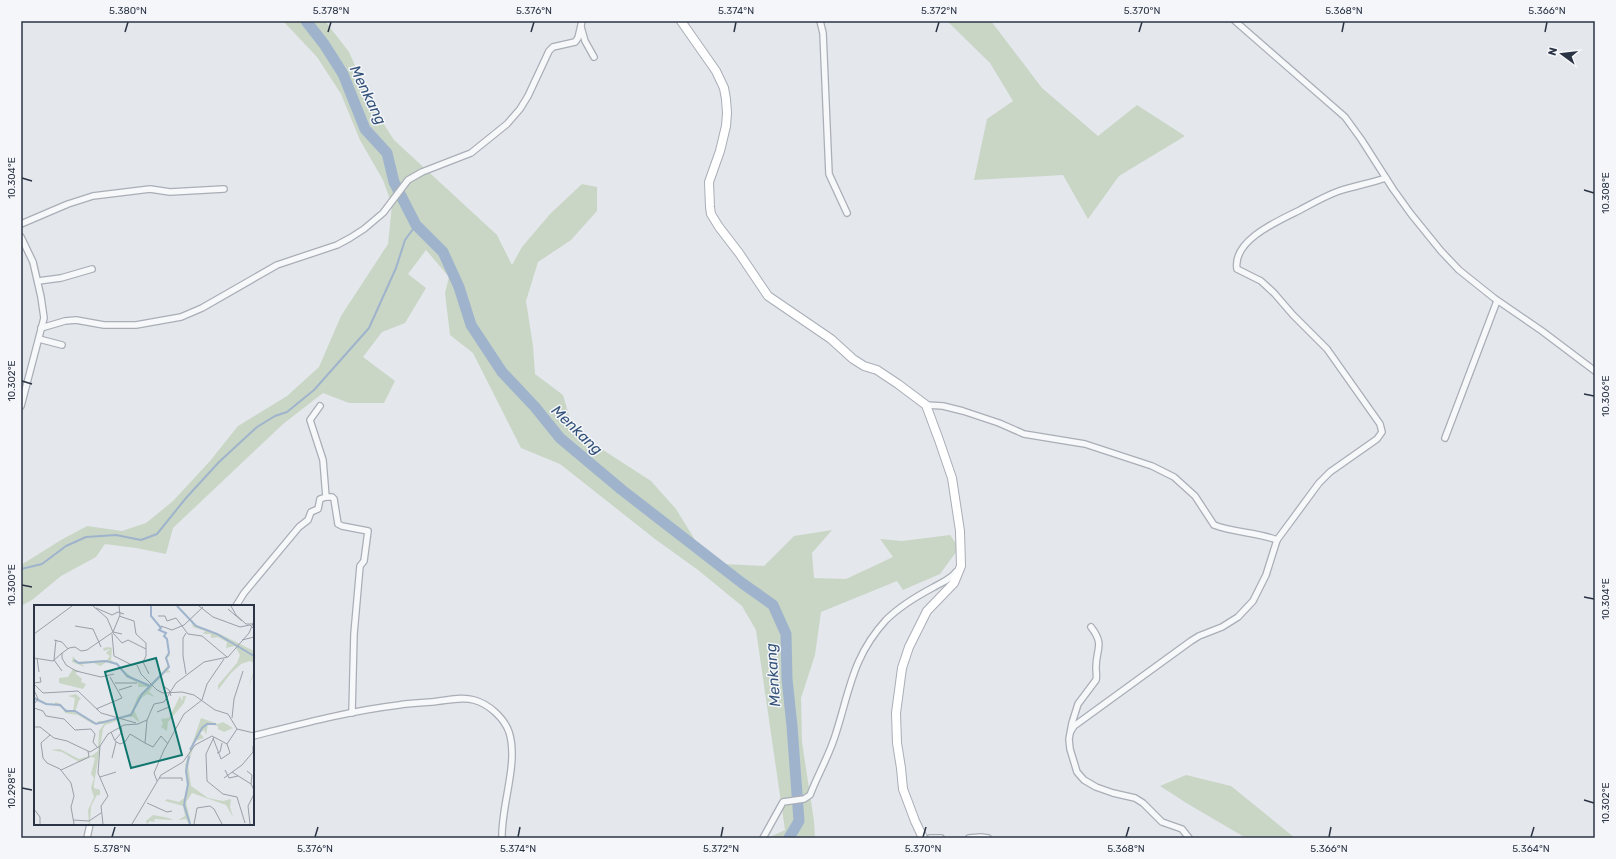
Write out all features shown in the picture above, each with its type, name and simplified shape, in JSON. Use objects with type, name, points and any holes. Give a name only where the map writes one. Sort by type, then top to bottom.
[{"type":"street","points":[[681,21],[716,71],[724,88],[726,99],[726,126],[720,151],[709,182],[711,214],[718,227],[739,253],[768,296],[831,339],[853,359],[864,366],[877,370],[926,405],[952,478],[960,532],[962,566],[954,583],[927,611],[909,647],[902,668],[896,713],[897,743],[901,768],[902,789],[923,838]]},
{"type":"street","points":[[820,21],[823,33],[829,174],[848,213]]},
{"type":"street","points":[[1235,21],[1345,117],[1397,195],[1441,252],[1477,286],[1595,371]]},
{"type":"street","points":[[581,24],[585,41],[594,57]]},
{"type":"street","points":[[41,328],[65,321],[76,320],[104,325],[136,325],[181,317],[192,313],[278,265],[337,245],[350,238],[364,229],[383,213],[408,180],[418,174],[471,152],[507,124],[520,109],[528,96],[549,51],[553,47],[575,42],[578,38],[581,24]]},
{"type":"street","points":[[1071,731],[1074,726],[1199,636],[1222,627],[1238,617],[1253,601],[1266,575],[1277,540],[1320,484],[1342,462],[1380,436],[1381,428],[1372,411],[1327,349],[1293,315],[1274,293],[1261,282],[1237,269],[1237,260],[1241,251],[1249,240],[1270,225],[1324,196],[1386,178]]},
{"type":"street","points":[[21,224],[68,204],[93,196],[150,189],[170,192],[224,189]]},
{"type":"street","points":[[21,237],[29,252],[38,281],[44,309],[43,323],[24,385],[21,406]]},
{"type":"street","points":[[38,281],[55,279],[92,269]]},
{"type":"street","points":[[1445,438],[1497,301]]},
{"type":"street","points":[[39,339],[62,345]]},
{"type":"street","points":[[926,405],[943,406],[963,411],[999,423],[1024,434],[1085,444],[1152,466],[1174,477],[1195,496],[1214,526],[1244,533],[1267,536],[1277,540]]},
{"type":"street","points":[[320,406],[310,420],[323,460],[326,497]]},
{"type":"street","points":[[237,605],[244,593],[299,526],[308,520],[311,512],[318,509],[320,499],[332,497],[334,499],[336,520],[340,525],[368,531],[364,561],[360,566],[354,634],[352,712]]},
{"type":"street","points":[[763,838],[783,802],[804,799],[810,795],[832,744],[855,668],[862,653],[874,636],[893,614],[915,598],[951,578],[962,566]]},
{"type":"street","points":[[1091,627],[1098,635],[1100,650],[1096,666],[1097,676],[1093,685],[1078,704],[1069,739],[1075,769],[1081,778],[1096,787],[1134,798],[1143,803],[1162,822],[1185,832],[1189,838]]},
{"type":"street","points":[[254,736],[352,712],[400,704],[461,699],[473,700],[485,704],[502,720],[509,732],[511,747],[511,770],[502,823],[502,838]]},
{"type":"street","points":[[87,838],[90,825]]},
{"type":"street","points":[[930,838],[941,838]]},
{"type":"street","points":[[969,838],[988,838]]},
{"type":"green space","points":[[283,21],[325,21],[349,52],[374,109],[394,140],[497,235],[512,265],[522,247],[550,214],[582,184],[597,187],[597,211],[571,240],[538,262],[526,301],[533,346],[535,374],[563,395],[570,419],[597,446],[651,481],[676,509],[700,548],[722,564],[764,566],[794,536],[832,530],[812,553],[814,578],[846,579],[893,557],[880,539],[902,541],[950,535],[959,548],[940,574],[903,590],[897,581],[821,612],[815,655],[801,698],[802,742],[814,821],[815,838],[768,838],[785,830],[756,630],[742,606],[698,570],[655,539],[560,464],[521,448],[473,353],[450,335],[445,293],[449,277],[426,250],[408,274],[426,288],[405,323],[382,332],[363,357],[395,381],[384,403],[349,403],[323,393],[283,424],[173,528],[166,554],[105,544],[96,557],[61,576],[32,600],[21,606],[21,565],[87,526],[122,531],[146,523],[173,501],[210,461],[238,426],[287,396],[319,367],[341,316],[388,244],[392,205],[383,180],[360,140],[341,94],[317,57]]},
{"type":"green space","points":[[947,21],[991,21],[1042,88],[1098,136],[1137,105],[1185,136],[1119,176],[1088,219],[1063,175],[974,180],[987,119],[1013,101],[990,63]]},
{"type":"green space","points":[[1186,775],[1231,786],[1295,838],[1246,838],[1160,786]]},
{"type":"waterway","name":"Menkang","points":[[306,21],[324,44],[343,74],[365,129],[387,153],[394,182],[416,225],[443,252],[459,287],[471,325],[502,372],[535,407],[560,438],[622,490],[742,583],[773,605],[786,634],[787,679],[799,821],[789,838]]},
{"type":"waterway","points":[[21,569],[42,564],[66,546],[86,537],[116,535],[141,540],[157,534],[186,498],[219,462],[257,427],[275,416],[287,412],[314,390],[369,328],[396,268],[405,240],[416,225]]}]
